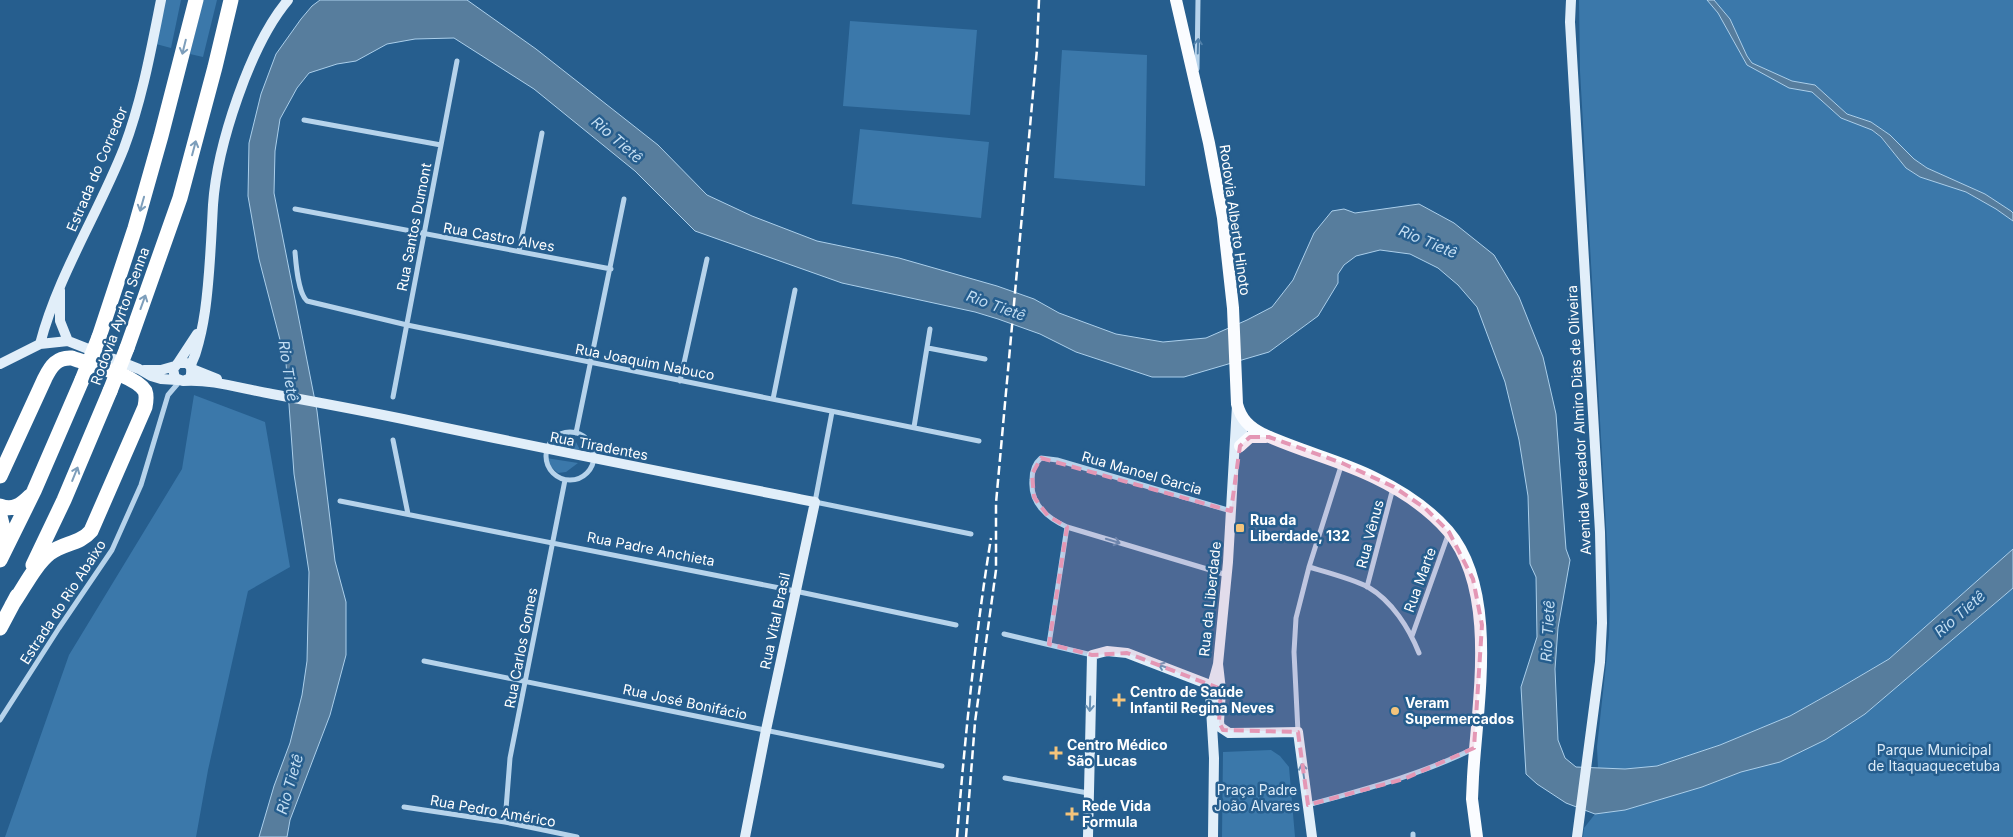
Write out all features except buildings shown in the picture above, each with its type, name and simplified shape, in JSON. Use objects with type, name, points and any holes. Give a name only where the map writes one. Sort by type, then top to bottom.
[{"type":"highway","name":"Rodovia Ayrton Senna","points":[[0,560],[34,491],[99,337],[151,173],[196,0]]},
{"type":"highway","name":"Rodovia Ayrton Senna","points":[[0,628],[64,500],[127,348],[180,198],[231,0]]},
{"type":"highway","points":[[0,476],[45,378],[51,367],[58,361],[72,358],[132,380],[140,386],[147,397],[145,407],[98,518],[86,537],[82,541],[51,552],[42,561],[12,605]]},
{"type":"highway","points":[[0,506],[6,508],[18,506],[34,491]]},
{"type":"highway","points":[[64,500],[60,525],[61,533],[65,539],[72,543]]},
{"type":"highway","points":[[0,516],[4,532],[0,552]]},
{"type":"main road","name":"Rodovia Alberto Hinoto","points":[[1176,0],[1209,143],[1221,210],[1233,308],[1237,404],[1244,420],[1258,432],[1269,437],[1342,463],[1394,487],[1425,508],[1449,532],[1466,563],[1472,579],[1482,625],[1472,798],[1477,837]]},
{"type":"main road","name":"Rodovia Alberto Hinoto","points":[[1237,384],[1243,406],[1244,420]]},
{"type":"main road","points":[[1240,446],[1250,437],[1269,437]]},
{"type":"street","name":"Estrada do Corredor","points":[[40,344],[53,300],[123,149],[138,105],[162,0]]},
{"type":"street","points":[[201,329],[173,372],[180,381],[190,378],[199,342],[209,278],[213,204],[218,168],[228,127],[262,38],[288,0]]},
{"type":"street","points":[[1196,92],[1198,0]]},
{"type":"street","name":"Avenida Vereador Almiro Dias de Oliveira","points":[[1571,0],[1570,22],[1600,532],[1601,652],[1577,836]]},
{"type":"street","name":"Rua Santos Dumont","points":[[393,397],[457,61]]},
{"type":"street","points":[[304,120],[441,145]]},
{"type":"street","points":[[519,251],[542,133]]},
{"type":"street","points":[[576,433],[611,270],[624,199]]},
{"type":"street","name":"Rua Castro Alves","points":[[295,209],[611,270]]},
{"type":"street","name":"Rua Joaquim Nabuco","points":[[296,252],[296,265],[302,292],[308,301],[407,325],[979,441]]},
{"type":"street","points":[[680,380],[706,259]]},
{"type":"street","name":"Estrada do Corredor","points":[[60,287],[60,321],[68,342]]},
{"type":"street","points":[[773,399],[794,290]]},
{"type":"street","points":[[914,427],[930,329]]},
{"type":"street","points":[[0,364],[40,344],[68,342]]},
{"type":"street","name":"Rua Tiradentes","points":[[68,342],[161,379],[222,382],[271,394],[331,404],[594,459],[971,534]]},
{"type":"street","points":[[928,348],[985,359]]},
{"type":"street","points":[[139,369],[161,370],[186,363],[192,368]]},
{"type":"street","name":"Rua Tiradentes","points":[[192,368],[222,382]]},
{"type":"street","name":"Estrada do Rio Abaixo","points":[[0,720],[112,550],[141,485],[168,395],[180,381]]},
{"type":"street","name":"Rua da Liberdade","points":[[1213,837],[1214,758],[1210,685],[1218,664],[1227,575],[1237,404]]},
{"type":"street","name":"Rua Vital Brasil","points":[[745,837],[832,412]]},
{"type":"street","name":"Rua da Liberdade","points":[[1233,484],[1244,420]]},
{"type":"street","points":[[576,433],[588,441],[592,447],[594,459],[586,474],[572,480],[565,480],[558,477],[548,467],[546,460],[547,449],[560,434],[576,433]]},
{"type":"street","points":[[393,440],[408,514]]},
{"type":"street","name":"Rua Manoel Garcia","points":[[1067,527],[1048,516],[1034,497],[1031,486],[1034,467],[1040,458],[1046,458],[1231,511]]},
{"type":"street","points":[[1312,837],[1298,732],[1294,634],[1296,618],[1309,567],[1342,463]]},
{"type":"street","name":"Rua Carlos Gomes","points":[[505,822],[509,768],[565,480]]},
{"type":"street","name":"Rua Vênus","points":[[1367,587],[1394,487]]},
{"type":"street","name":"Rua Padre Anchieta","points":[[340,501],[795,591],[956,625]]},
{"type":"street","points":[[1049,644],[1067,527],[1227,575]]},
{"type":"street","name":"Rua Marte","points":[[1412,636],[1449,532]]},
{"type":"street","points":[[1309,567],[1367,587],[1394,610],[1412,636],[1419,654]]},
{"type":"street","points":[[1004,634],[1092,655],[1108,651],[1127,653],[1210,685],[1216,693],[1216,710],[1219,716]]},
{"type":"street","points":[[1088,837],[1092,655]]},
{"type":"street","name":"Rua José Bonifácio","points":[[424,661],[942,766]]},
{"type":"street","points":[[1218,664],[1221,690],[1220,727],[1229,733],[1298,732]]},
{"type":"street","points":[[1214,758],[1219,743],[1229,733]]},
{"type":"street","points":[[1308,805],[1404,779],[1442,764],[1474,748]]},
{"type":"street","points":[[1005,778],[1088,793]]},
{"type":"street","name":"Rua Pedro Américo","points":[[404,807],[505,822],[577,837]]},
{"type":"highlighted area","points":[[1250,437],[1269,437],[1342,463],[1394,487],[1425,508],[1449,532],[1473,579],[1482,625],[1474,748],[1404,779],[1308,805],[1298,732],[1223,730],[1219,722],[1221,689],[1127,653],[1092,655],[1049,644],[1067,527],[1048,516],[1034,497],[1032,474],[1041,458],[1231,511],[1240,446]]},
{"type":"green space","points":[[165,0],[181,0],[171,48],[156,44]]},
{"type":"green space","points":[[203,0],[217,0],[203,57],[190,54]]},
{"type":"green space","points":[[1579,0],[1707,0],[1718,13],[1747,65],[1812,92],[1841,118],[1872,130],[1906,168],[1920,177],[1966,192],[2013,221],[2013,549],[1889,659],[1790,716],[1720,745],[1658,766],[1625,769],[1598,769],[1597,747],[1609,637],[1610,595],[1580,71]]},
{"type":"green space","points":[[1714,0],[2013,0],[2013,213],[1985,194],[1927,168],[1914,159],[1890,135],[1871,122],[1847,114],[1815,85],[1792,81],[1752,63],[1730,19]]},
{"type":"green space","points":[[850,21],[977,30],[970,115],[843,106]]},
{"type":"green space","points":[[1062,50],[1147,55],[1145,186],[1054,178]]},
{"type":"green space","points":[[860,129],[989,142],[981,218],[852,204]]},
{"type":"green space","points":[[194,395],[265,422],[290,567],[248,591],[208,770],[196,837],[5,837],[69,655],[182,469]]},
{"type":"green space","points":[[563,435],[574,438],[580,450],[549,445],[557,437]]},
{"type":"green space","points":[[546,458],[578,463],[566,472],[558,473],[550,466]]},
{"type":"green space","name":"Parque Municipal de Itaquaquecetuba","points":[[2013,588],[2013,837],[1583,837],[1584,828],[1595,814],[1625,810],[1702,787],[1825,740],[1865,714]]},
{"type":"green space","name":"Praça Padre João Alvares","points":[[1271,750],[1280,756],[1289,767],[1295,837],[1222,837],[1223,752]]},
{"type":"water","name":"Rio Tietê","points":[[320,0],[467,0],[536,49],[658,145],[707,195],[752,216],[817,241],[899,258],[997,286],[1034,299],[1059,313],[1116,334],[1163,342],[1206,338],[1272,307],[1293,280],[1314,233],[1332,211],[1344,209],[1355,213],[1419,204],[1454,223],[1494,255],[1519,297],[1543,357],[1556,414],[1566,549],[1570,560],[1558,628],[1555,669],[1558,740],[1565,758],[1576,767],[1625,769],[1657,766],[1720,745],[1790,716],[1889,659],[2013,549],[2013,588],[1865,714],[1825,740],[1780,762],[1741,772],[1702,787],[1625,810],[1595,814],[1566,803],[1537,784],[1526,774],[1521,687],[1537,637],[1536,577],[1530,564],[1528,496],[1519,440],[1505,382],[1477,307],[1458,285],[1438,268],[1410,254],[1380,250],[1356,256],[1344,265],[1338,274],[1338,283],[1318,316],[1269,352],[1184,377],[1152,377],[1076,352],[1040,334],[998,319],[975,312],[842,283],[695,231],[635,171],[534,89],[454,38],[415,39],[387,44],[356,61],[337,64],[309,73],[297,88],[280,119],[275,151],[274,193],[317,411],[335,561],[346,602],[346,655],[330,715],[290,820],[287,837],[259,837],[274,786],[290,743],[302,695],[307,661],[309,572],[294,474],[286,363],[259,259],[248,196],[249,143],[261,94],[276,54],[301,19]]},
{"type":"water","points":[[1707,0],[1714,0],[1730,19],[1752,63],[1792,81],[1815,85],[1847,114],[1871,122],[1890,135],[1914,159],[1927,168],[1985,194],[2011,211],[2013,213],[2013,221],[1966,192],[1920,177],[1906,168],[1881,137],[1872,130],[1841,118],[1812,92],[1789,88],[1747,65],[1718,13]]},
{"type":"railway","points":[[966,837],[975,722],[996,570],[996,503],[1037,49],[1039,0]]},
{"type":"railway","points":[[957,837],[971,687],[991,538]]},
{"type":"place","name":"Rua da Liberdade, 132","points":[[1240,528]]},
{"type":"place","name":"Centro de Saúde Infantil Regina Neves","points":[[1119,700]]},
{"type":"place","name":"Veram Supermercados","points":[[1395,711]]},
{"type":"place","name":"Centro Médico São Lucas","points":[[1056,753]]},
{"type":"place","name":"Rede Vida Formula","points":[[1072,814]]}]
